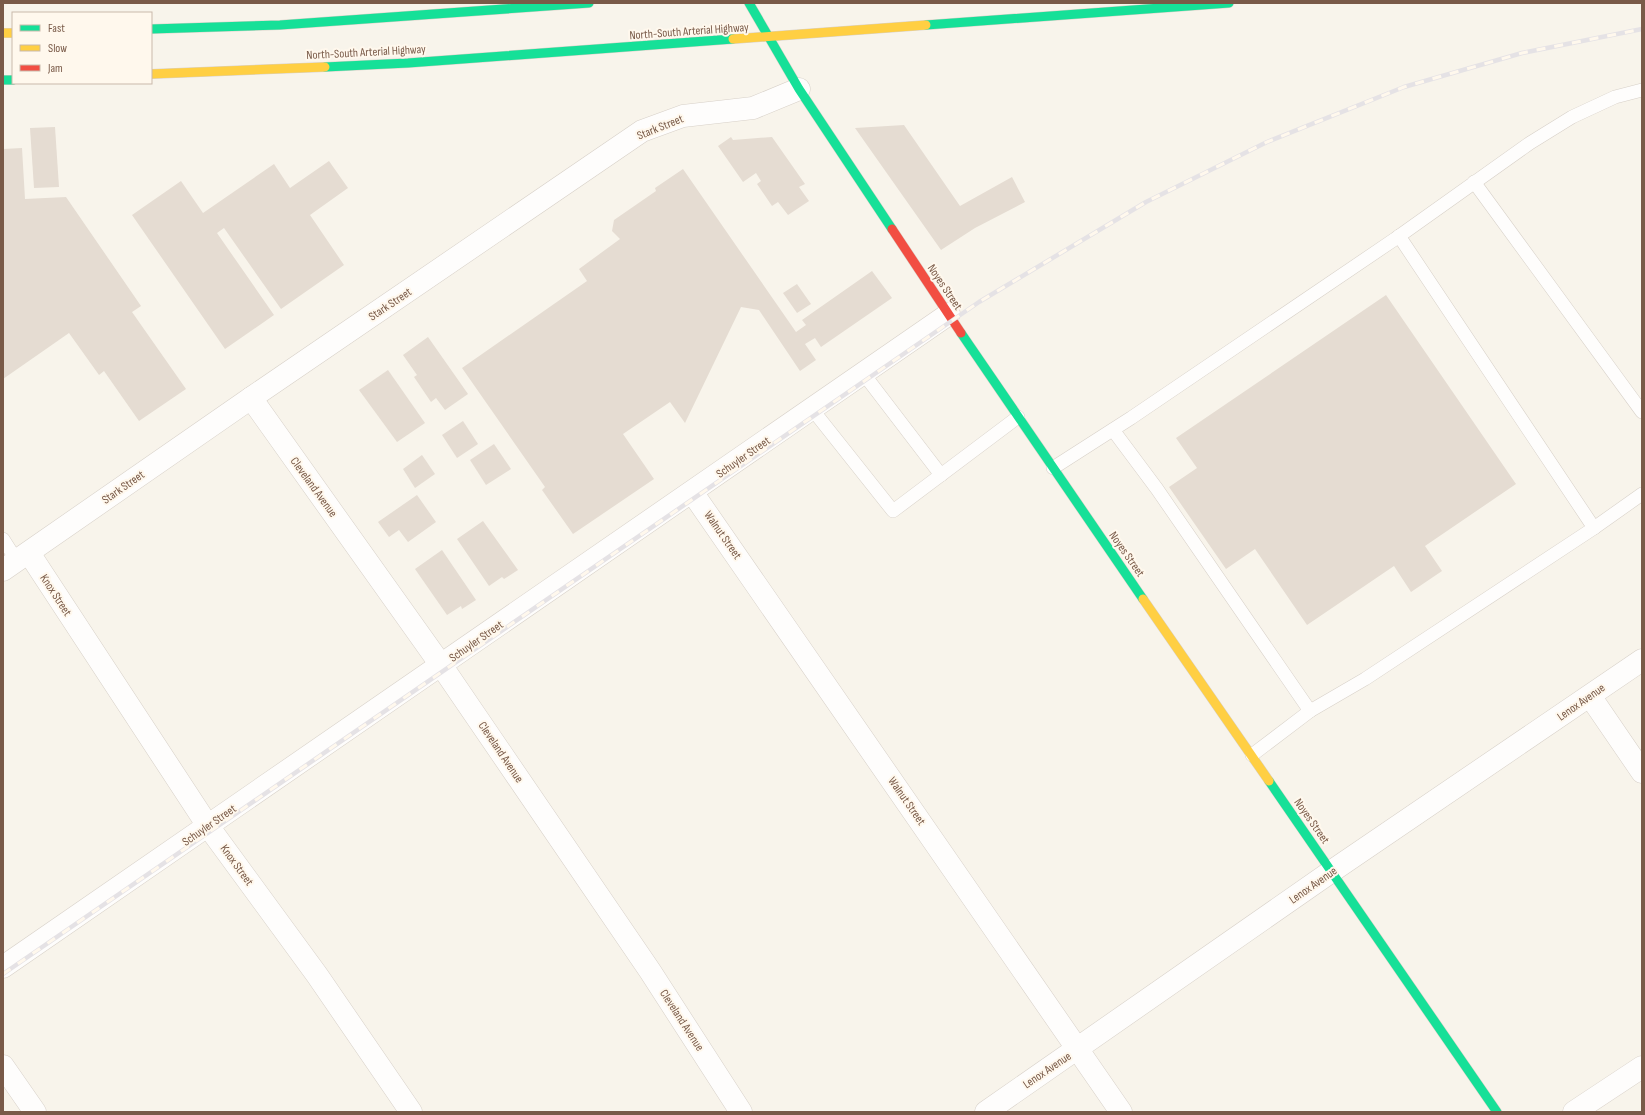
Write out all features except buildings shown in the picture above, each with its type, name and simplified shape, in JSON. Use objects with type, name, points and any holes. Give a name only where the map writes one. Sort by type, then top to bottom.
[{"type":"main road","points":[[152,29],[280,25],[589,3]]},
{"type":"main road","name":"Noyes Street","points":[[749,3],[799,89],[1018,417],[1497,1112]]},
{"type":"main road","name":"North-South Arterial Highway","points":[[152,74],[408,63],[1229,3]]},
{"type":"street","name":"Stark Street","points":[[16,561],[251,398],[642,131],[683,116],[753,108],[799,89]]},
{"type":"street","name":"Schuyler Street","points":[[3,967],[949,314]]},
{"type":"street","name":"Cleveland Avenue","points":[[251,398],[441,665],[650,971],[741,1112]]},
{"type":"street","name":"Walnut Street","points":[[692,492],[1121,1112]]},
{"type":"street","name":"Knox Street","points":[[16,561],[316,975],[411,1112]]},
{"type":"street","name":"Lenox Avenue","points":[[986,1112],[1332,871],[1642,660]]},
{"type":"street","points":[[1590,696],[1642,772]]},
{"type":"street","points":[[3,1066],[35,1112]]},
{"type":"street","points":[[1574,1112],[1642,1067]]},
{"type":"lane","points":[[1053,468],[1113,430],[1399,236],[1530,143],[1572,116],[1614,97],[1642,90]]},
{"type":"lane","points":[[1474,182],[1642,412]]},
{"type":"lane","points":[[1399,236],[1594,528]]},
{"type":"lane","points":[[863,373],[941,475]]},
{"type":"lane","points":[[812,409],[893,511],[1018,417]]},
{"type":"lane","points":[[1113,430],[1157,489],[1310,711]]},
{"type":"lane","points":[[1252,755],[1310,711],[1365,679],[1594,528],[1642,494]]},
{"type":"lane","points":[[3,539],[16,561]]},
{"type":"railway","points":[[3,974],[979,302],[1146,202],[1267,142],[1404,87],[1522,53],[1642,29]]},
{"type":"traffic: fast","points":[[152,29],[280,25],[589,3]]},
{"type":"traffic: fast","points":[[749,3],[799,89],[892,229]]},
{"type":"traffic: fast","points":[[926,25],[1229,3]]},
{"type":"traffic: fast","points":[[325,67],[408,63],[733,39]]},
{"type":"traffic: fast","points":[[3,80],[12,80]]},
{"type":"traffic: fast","points":[[961,333],[1143,599]]},
{"type":"traffic: fast","points":[[1269,781],[1497,1112]]},
{"type":"traffic: slow","points":[[733,39],[926,25]]},
{"type":"traffic: slow","points":[[3,33],[12,33]]},
{"type":"traffic: slow","points":[[152,74],[325,67]]},
{"type":"traffic: slow","points":[[1143,599],[1269,781]]},
{"type":"traffic: jam","points":[[892,229],[961,333]]}]
